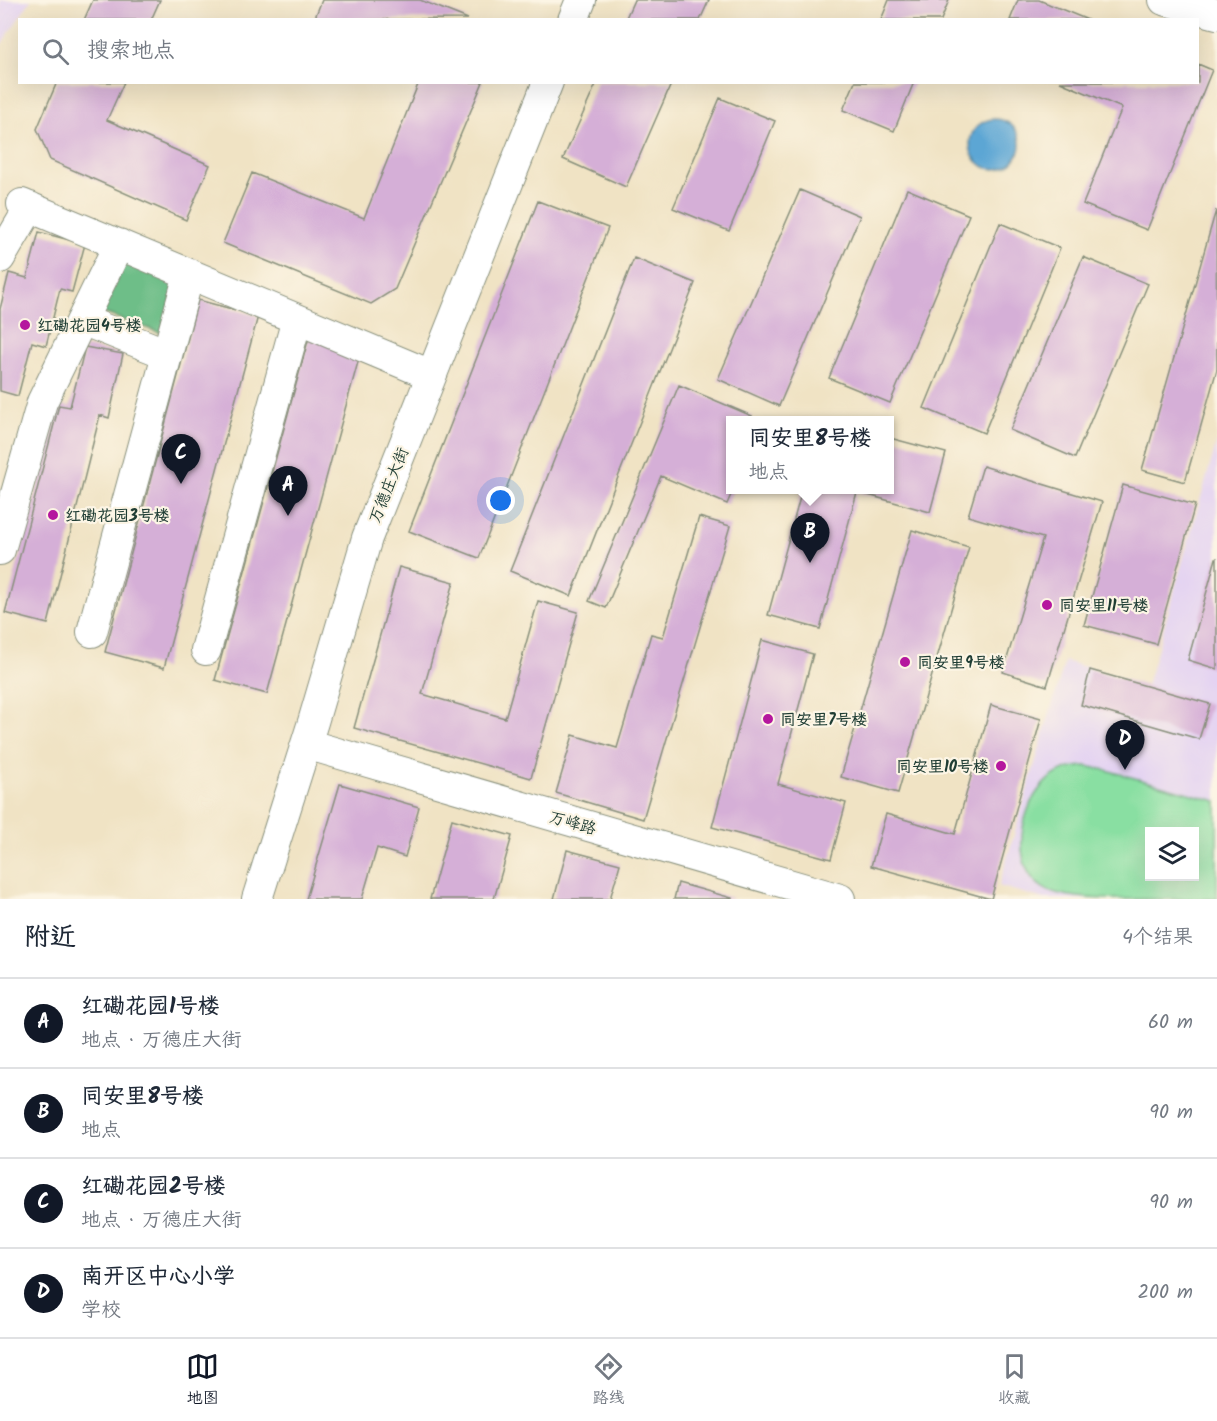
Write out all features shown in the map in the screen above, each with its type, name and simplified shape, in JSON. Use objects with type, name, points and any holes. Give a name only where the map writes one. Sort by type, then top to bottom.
[{"type":"street","points":[[574,18],[581,0]]},
{"type":"street","points":[[1164,0],[1217,14]]},
{"type":"street","name":"万德庄大街","points":[[257,899],[367,538],[547,84]]},
{"type":"street","points":[[0,258],[26,205],[431,375]]},
{"type":"street","points":[[0,550],[42,402],[119,244]]},
{"type":"street","points":[[92,632],[189,274]]},
{"type":"street","points":[[206,650],[297,319]]},
{"type":"street","points":[[82,320],[167,354]]},
{"type":"street","name":"万峰路","points":[[306,744],[840,899]]},
{"type":"shaded area","points":[[0,0],[31,0],[18,18],[0,46]]},
{"type":"shaded area","points":[[1217,441],[1217,899],[1044,899],[999,886],[1065,661],[1147,686]]},
{"type":"green space","points":[[121,256],[177,281],[161,333],[100,312]]},
{"type":"green space","points":[[1085,766],[1106,770],[1217,801],[1217,899],[1089,898],[1049,891],[1037,883],[1028,871],[1023,858],[1023,827],[1027,812],[1041,787],[1050,778],[1067,769]]},
{"type":"water","points":[[990,119],[1000,119],[1013,126],[1020,139],[1020,149],[1013,162],[1000,169],[990,169],[981,165],[974,158],[970,149],[970,139],[974,130],[981,123]]},
{"type":"building","points":[[93,0],[160,0],[152,18],[85,18]]},
{"type":"building","points":[[322,0],[420,0],[465,18],[315,18]]},
{"type":"building","points":[[634,0],[709,0],[701,18],[626,18]]},
{"type":"building","points":[[889,0],[949,0],[942,18],[882,18]]},
{"type":"building","points":[[1018,0],[1039,0],[1083,18],[1011,18]]},
{"type":"building","points":[[1199,64],[1212,70],[1147,230],[1083,204],[1122,108],[1065,84],[1199,84]]},
{"type":"building","points":[[56,84],[123,84],[107,120],[210,165],[186,220],[50,160],[37,129]]},
{"type":"building","points":[[418,84],[482,84],[395,289],[371,304],[223,243],[252,173],[364,218]]},
{"type":"building","points":[[596,84],[671,84],[626,187],[563,159]]},
{"type":"building","points":[[854,84],[913,84],[894,131],[843,110]]},
{"type":"building","points":[[720,98],[775,121],[729,231],[673,208]]},
{"type":"building","points":[[907,189],[969,215],[890,403],[829,378]]},
{"type":"building","points":[[800,190],[860,216],[779,406],[718,379]]},
{"type":"building","points":[[538,201],[608,228],[479,558],[409,531]]},
{"type":"building","points":[[1216,210],[1217,369],[1185,482],[1142,470]]},
{"type":"building","points":[[1000,223],[1060,248],[984,433],[924,408]]},
{"type":"building","name":"红磡花园4号楼","points":[[39,232],[85,244],[72,292],[60,289],[46,346],[32,342],[18,396],[0,391],[0,309],[9,273],[27,278]]},
{"type":"building","points":[[1083,257],[1148,284],[1075,458],[1010,430]]},
{"type":"building","points":[[634,258],[695,283],[571,596],[510,571]]},
{"type":"building","points":[[198,300],[258,316],[164,668],[105,652]]},
{"type":"building","points":[[309,337],[361,351],[267,694],[215,680]]},
{"type":"building","name":"红磡花园3号楼","points":[[85,347],[123,354],[109,418],[100,415],[48,624],[5,613],[59,405],[70,407]]},
{"type":"building","points":[[679,385],[752,416],[726,416],[726,494],[731,494],[727,504],[661,476],[606,608],[589,601]]},
{"type":"building","points":[[894,439],[946,453],[930,512],[864,494],[894,494]]},
{"type":"building","name":"同安里11号楼","points":[[983,466],[1102,502],[1047,686],[1003,672],[1043,538],[968,516]]},
{"type":"building","points":[[1123,485],[1195,505],[1156,644],[1084,625]]},
{"type":"building","points":[[801,494],[856,494],[820,629],[768,615]]},
{"type":"building","points":[[699,517],[730,526],[643,819],[556,793],[573,735],[617,748],[651,634],[663,637]]},
{"type":"building","name":"同安里9号楼","points":[[912,530],[969,547],[898,793],[841,777]]},
{"type":"building","points":[[1217,558],[1217,669],[1188,660]]},
{"type":"building","points":[[399,567],[454,582],[422,694],[505,718],[538,601],[578,612],[531,778],[354,728]]},
{"type":"building","name":"同安里7号楼","points":[[762,640],[813,654],[778,784],[846,803],[831,859],[712,827]]},
{"type":"building","points":[[1090,670],[1210,704],[1199,739],[1081,705]]},
{"type":"building","name":"同安里10号楼","points":[[991,705],[1041,719],[991,899],[871,866],[886,814],[955,834]]},
{"type":"building","points":[[340,784],[419,807],[405,857],[377,848],[362,899],[306,899]]},
{"type":"building","points":[[452,819],[512,836],[494,899],[430,899]]},
{"type":"building","points":[[567,850],[620,864],[610,899],[554,899]]},
{"type":"building","points":[[678,883],[732,898],[732,899],[674,899]]},
{"type":"place","name":"红磡花园4号楼","points":[[25,325]]},
{"type":"place","name":"红磡花园2号楼","points":[[181,484]]},
{"type":"place","name":"红磡花园3号楼","points":[[53,515]]},
{"type":"place","name":"红磡花园1号楼","points":[[288,516]]},
{"type":"place","name":"同安里8号楼","points":[[810,563]]},
{"type":"place","name":"同安里11号楼","points":[[1047,605]]},
{"type":"place","name":"同安里9号楼","points":[[905,662]]},
{"type":"place","name":"同安里7号楼","points":[[768,719]]},
{"type":"place","name":"同安里10号楼","points":[[1001,766]]},
{"type":"place","name":"南开区中心小学","points":[[1125,770]]}]
